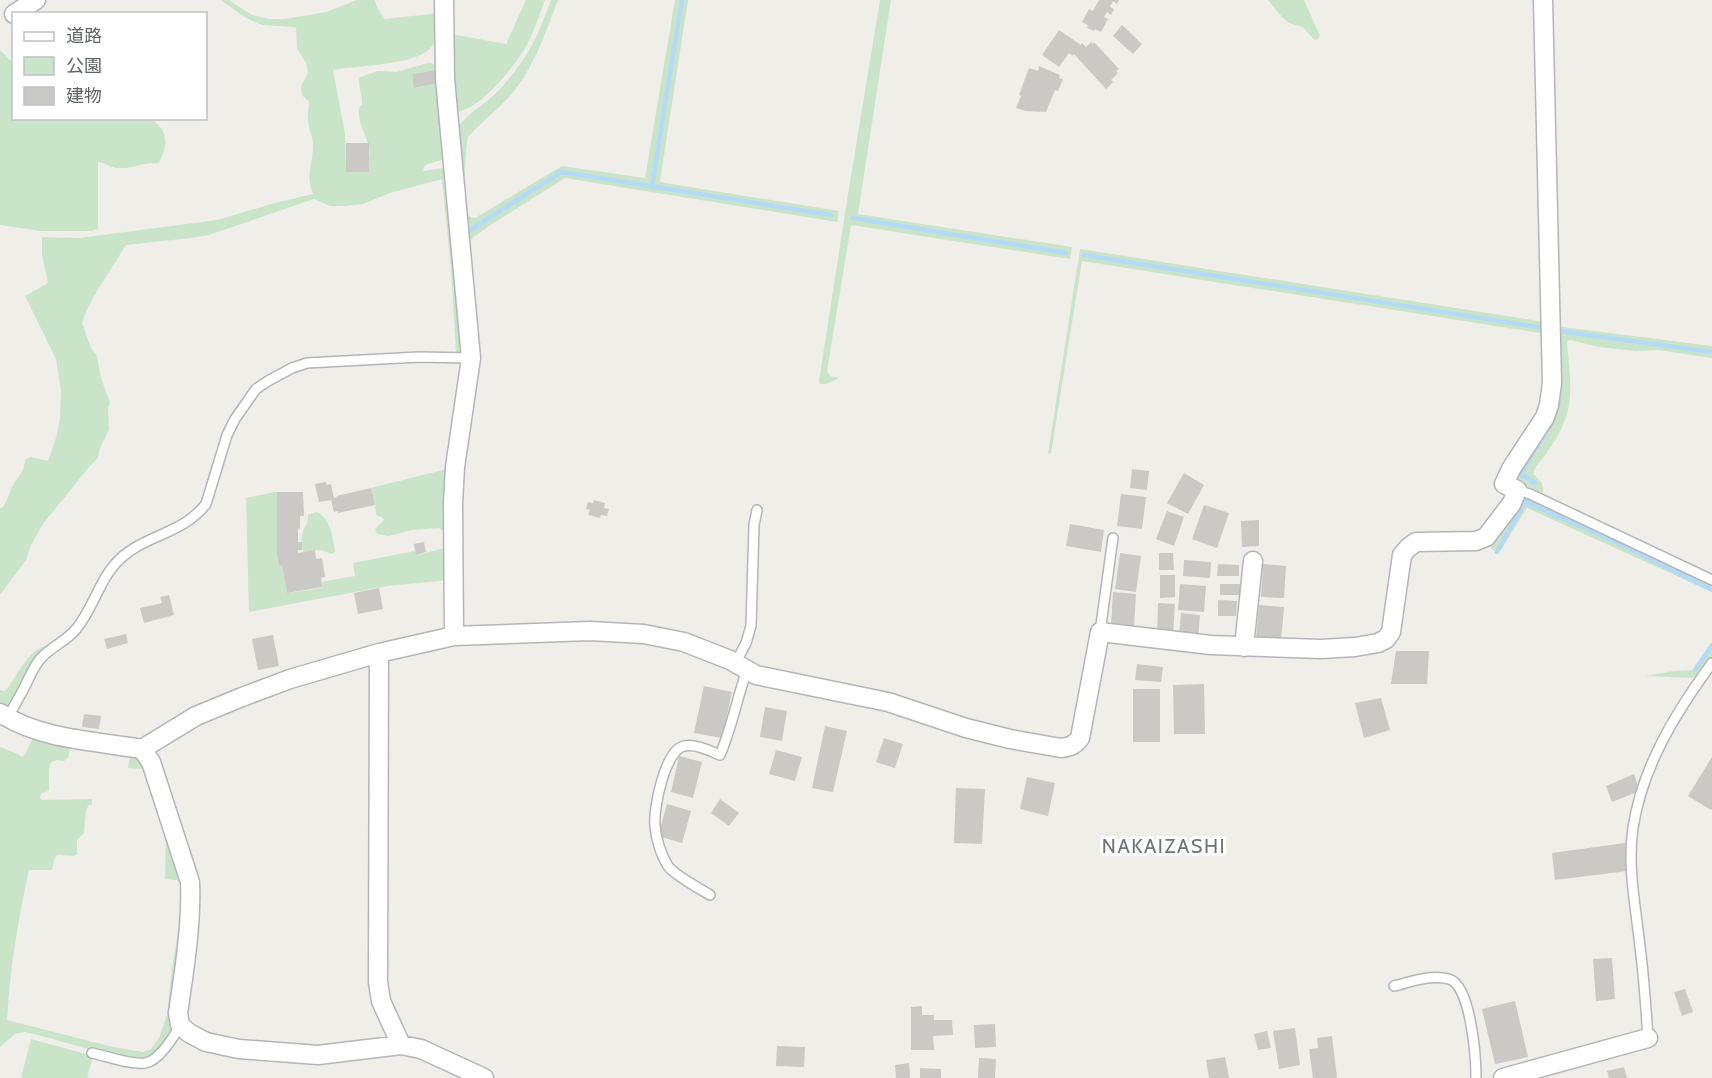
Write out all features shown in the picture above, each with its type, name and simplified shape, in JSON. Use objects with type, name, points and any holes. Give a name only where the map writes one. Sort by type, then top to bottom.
[{"type":"street","points":[[17,12],[36,0]]},
{"type":"street","points":[[444,0],[445,79],[471,358],[455,467],[454,636]]},
{"type":"street","points":[[4,716],[62,736],[142,749],[196,716],[242,696],[290,679],[379,653],[454,636],[590,631],[644,634],[684,642],[756,675],[888,702],[966,728],[1061,748],[1075,744],[1080,738],[1100,632],[1185,643],[1244,647],[1321,649],[1378,643],[1392,632],[1402,555],[1407,548],[1416,542],[1476,541],[1486,537],[1512,503],[1517,490],[1504,484],[1511,469],[1545,417],[1549,405],[1552,382],[1543,0]]},
{"type":"street","points":[[1244,647],[1253,561]]},
{"type":"street","points":[[379,653],[378,982],[381,1001],[401,1045]]},
{"type":"street","points":[[142,749],[151,762],[190,882],[187,938],[178,1013],[180,1024],[189,1033],[206,1042],[239,1048],[318,1055],[401,1045],[421,1049],[484,1078]]},
{"type":"street","points":[[1503,1078],[1648,1038]]},
{"type":"lane","points":[[4,716],[41,659],[77,628],[106,576],[119,559],[200,512],[206,504],[227,435],[239,412],[256,389],[292,368],[307,363],[419,357],[471,358]]},
{"type":"lane","points":[[1517,490],[1530,494],[1712,580]]},
{"type":"lane","points":[[710,895],[669,868],[661,851],[655,826],[658,791],[676,750],[684,746],[698,746],[720,755],[728,736],[751,626],[754,525],[757,510]]},
{"type":"lane","points":[[1100,632],[1113,538]]},
{"type":"lane","points":[[1648,1038],[1632,883],[1633,828],[1653,760],[1673,722],[1712,663]]},
{"type":"lane","points":[[1394,986],[1430,977],[1450,979],[1458,986],[1472,1025],[1476,1078]]},
{"type":"lane","points":[[92,1053],[136,1063],[146,1063],[163,1051],[180,1024]]},
{"type":"green space","points":[[221,0],[229,0],[252,15],[269,19],[285,19],[326,12],[357,0],[375,0],[377,8],[385,19],[439,13],[435,42],[426,52],[387,64],[333,70],[345,134],[346,168],[348,169],[368,162],[370,155],[359,117],[359,108],[362,105],[360,77],[378,71],[397,72],[430,63],[440,66],[445,159],[425,165],[423,171],[448,169],[463,348],[460,353],[456,353],[442,179],[390,193],[363,204],[330,206],[314,199],[209,235],[126,245],[94,296],[82,323],[91,348],[97,356],[101,378],[110,402],[109,430],[99,450],[98,458],[43,524],[31,545],[26,560],[0,595],[0,508],[3,507],[21,474],[25,460],[31,457],[48,461],[60,418],[61,391],[56,359],[25,296],[48,283],[42,255],[42,237],[79,238],[217,220],[313,194],[310,181],[313,146],[308,119],[309,102],[302,95],[301,86],[308,73],[306,63],[297,49],[296,27],[262,25],[246,18]],"holes":[[[437,70],[439,83],[415,88],[412,74]]]},
{"type":"green space","points":[[526,0],[545,0],[531,36],[520,56],[504,77],[483,98],[463,111],[453,112],[451,34],[506,44]]},
{"type":"green space","points":[[551,0],[558,0],[528,70],[509,97],[468,137],[465,187],[466,207],[470,217],[475,218],[562,166],[645,178],[675,0],[688,0],[660,181],[839,211],[837,222],[565,178],[466,243],[458,127],[466,117],[496,93],[515,71],[541,27]]},
{"type":"green space","points":[[880,0],[891,0],[858,214],[1072,247],[1070,259],[851,225],[827,371],[830,376],[839,378],[826,384],[820,384],[848,194]]},
{"type":"green space","points":[[1268,0],[1304,0],[1320,36],[1318,39],[1314,40],[1303,27],[1289,23]]},
{"type":"green space","points":[[0,50],[12,62],[12,120],[153,120],[162,129],[165,144],[159,163],[118,168],[98,162],[98,229],[41,231],[0,225]]},
{"type":"green space","points":[[1080,249],[1545,322],[1546,334],[1082,261],[1051,453],[1048,454]]},
{"type":"green space","points":[[1555,326],[1712,346],[1712,358],[1658,350],[1636,351],[1598,347],[1567,341],[1570,395],[1567,415],[1557,436],[1533,474],[1541,482],[1543,493],[1515,481],[1517,468],[1540,436]]},
{"type":"green space","points":[[451,468],[446,533],[439,528],[412,530],[389,536],[377,534],[375,529],[384,520],[376,515],[371,488]]},
{"type":"green space","points":[[277,492],[277,555],[279,566],[282,565],[287,593],[322,588],[321,582],[355,576],[353,563],[415,551],[417,555],[445,548],[449,580],[387,586],[249,612],[246,498]]},
{"type":"green space","points":[[1522,497],[1536,500],[1712,584],[1712,592],[1527,508],[1499,553],[1490,548]]},
{"type":"green space","points":[[317,512],[322,515],[330,529],[335,552],[333,554],[320,550],[303,552],[302,535],[308,522],[308,515]]},
{"type":"green space","points":[[51,644],[12,704],[6,708],[0,706],[0,690],[7,689],[20,668],[37,650]]},
{"type":"green space","points":[[1712,645],[1712,657],[1699,675],[1694,678],[1645,676],[1695,670]]},
{"type":"green space","points":[[34,736],[126,753],[101,753],[70,747],[68,758],[64,761],[51,762],[49,791],[42,793],[40,797],[42,800],[92,799],[92,805],[89,805],[86,810],[84,833],[77,840],[77,854],[74,856],[58,855],[55,857],[52,870],[29,870],[15,945],[7,1020],[113,1047],[143,1052],[151,1049],[159,1038],[167,1015],[179,928],[183,927],[173,1022],[162,1046],[148,1059],[138,1060],[112,1055],[25,1032],[15,1034],[0,1047],[0,747],[22,757]]},
{"type":"green space","points":[[130,753],[140,759],[144,769],[128,768]]},
{"type":"green space","points":[[166,833],[184,881],[165,879]]},
{"type":"green space","points":[[31,1039],[93,1056],[87,1078],[21,1078]]},
{"type":"building","points":[[1099,0],[1119,0],[1117,4],[1113,1],[1110,7],[1114,9],[1111,15],[1107,12],[1104,17],[1108,19],[1101,32],[1087,28],[1088,25],[1082,22],[1089,9],[1093,11]]},
{"type":"building","points":[[1122,25],[1142,44],[1133,54],[1113,36]]},
{"type":"building","points":[[1059,30],[1086,47],[1094,42],[1119,69],[1111,80],[1113,82],[1106,89],[1074,54],[1073,56],[1069,53],[1059,67],[1042,55]]},
{"type":"building","points":[[1039,66],[1060,75],[1059,78],[1063,79],[1058,91],[1055,90],[1046,112],[1016,108],[1029,68],[1038,71]]},
{"type":"building","points":[[437,70],[440,83],[414,88],[412,74]]},
{"type":"building","points":[[346,143],[369,143],[369,172],[346,172]]},
{"type":"building","points":[[1132,469],[1149,471],[1147,490],[1130,488]]},
{"type":"building","points":[[1184,473],[1204,485],[1188,514],[1167,503]]},
{"type":"building","points":[[326,482],[326,485],[331,484],[334,498],[371,488],[375,505],[334,512],[331,500],[319,502],[315,484]]},
{"type":"building","points":[[277,492],[303,492],[304,516],[300,516],[300,528],[298,529],[298,542],[302,542],[302,550],[298,550],[298,553],[315,550],[316,559],[322,558],[325,577],[321,578],[322,587],[287,593],[282,565],[279,566],[277,555]]},
{"type":"building","points":[[1121,494],[1146,497],[1142,529],[1117,526]]},
{"type":"building","points":[[594,500],[605,503],[604,508],[609,509],[607,516],[601,515],[600,518],[588,515],[590,510],[586,509],[588,502],[593,503]]},
{"type":"building","points":[[1204,505],[1229,513],[1217,548],[1192,539]]},
{"type":"building","points":[[1167,511],[1184,517],[1174,546],[1156,539]]},
{"type":"building","points":[[1259,520],[1259,546],[1242,547],[1241,521]]},
{"type":"building","points":[[1070,524],[1104,530],[1101,552],[1066,546]]},
{"type":"building","points":[[424,542],[426,552],[416,555],[414,544]]},
{"type":"building","points":[[1120,553],[1141,556],[1136,592],[1115,589]]},
{"type":"building","points":[[1159,553],[1173,553],[1174,570],[1159,570]]},
{"type":"building","points":[[1184,560],[1211,562],[1210,578],[1183,576]]},
{"type":"building","points":[[1218,564],[1239,565],[1239,576],[1217,576]]},
{"type":"building","points":[[1263,564],[1286,566],[1284,598],[1261,597]]},
{"type":"building","points":[[1160,575],[1175,575],[1175,597],[1160,598]]},
{"type":"building","points":[[1180,584],[1206,586],[1204,612],[1178,610]]},
{"type":"building","points":[[1220,584],[1240,584],[1240,595],[1220,595]]},
{"type":"building","points":[[379,588],[383,609],[358,614],[354,593]]},
{"type":"building","points":[[1113,592],[1136,594],[1134,626],[1111,625]]},
{"type":"building","points":[[169,595],[174,615],[144,623],[140,608],[162,603],[160,597]]},
{"type":"building","points":[[1218,600],[1237,601],[1236,616],[1218,616]]},
{"type":"building","points":[[1158,603],[1175,604],[1173,635],[1157,635]]},
{"type":"building","points":[[1259,605],[1284,607],[1281,641],[1256,639]]},
{"type":"building","points":[[1181,613],[1200,615],[1198,638],[1179,636]]},
{"type":"building","points":[[126,634],[128,643],[107,649],[104,639]]},
{"type":"building","points":[[273,635],[279,666],[258,670],[252,639]]},
{"type":"building","points":[[1396,651],[1429,651],[1427,684],[1391,684]]},
{"type":"building","points":[[1137,664],[1163,667],[1161,682],[1135,680]]},
{"type":"building","points":[[1204,684],[1205,734],[1174,734],[1173,685]]},
{"type":"building","points":[[704,686],[732,692],[722,738],[694,733]]},
{"type":"building","points":[[1133,689],[1160,689],[1160,742],[1133,742]]},
{"type":"building","points":[[1381,698],[1390,730],[1364,738],[1355,703]]},
{"type":"building","points":[[765,707],[787,711],[782,741],[760,737]]},
{"type":"building","points":[[84,714],[101,716],[99,729],[82,727]]},
{"type":"building","points":[[825,726],[847,731],[833,792],[812,788]]},
{"type":"building","points":[[884,738],[903,744],[895,768],[876,762]]},
{"type":"building","points":[[776,750],[802,757],[795,781],[769,774]]},
{"type":"building","points":[[679,756],[702,762],[693,798],[671,792]]},
{"type":"building","points":[[1712,757],[1712,809],[1711,810],[1688,796]]},
{"type":"building","points":[[1634,774],[1640,791],[1612,802],[1606,786]]},
{"type":"building","points":[[1027,777],[1055,783],[1048,816],[1020,809]]},
{"type":"building","points":[[956,788],[985,789],[982,844],[954,843]]},
{"type":"building","points":[[720,799],[739,813],[729,826],[711,813]]},
{"type":"building","points":[[667,804],[691,811],[682,843],[658,836]]},
{"type":"building","points":[[1625,843],[1628,871],[1555,880],[1552,853]]},
{"type":"building","points":[[1612,958],[1615,999],[1596,1001],[1593,959]]},
{"type":"building","points":[[1685,989],[1693,1012],[1682,1016],[1674,992]]},
{"type":"building","points":[[1515,1001],[1528,1057],[1495,1064],[1482,1009]]},
{"type":"building","points":[[922,1006],[922,1015],[934,1015],[934,1020],[952,1020],[953,1035],[933,1036],[934,1050],[911,1050],[911,1007]]},
{"type":"building","points":[[995,1024],[996,1047],[975,1048],[974,1025]]},
{"type":"building","points":[[1295,1028],[1300,1065],[1279,1069],[1273,1031]]},
{"type":"building","points":[[1267,1031],[1271,1048],[1258,1050],[1254,1034]]},
{"type":"building","points":[[1332,1036],[1337,1078],[1313,1078],[1309,1049],[1318,1048],[1317,1038]]},
{"type":"building","points":[[777,1046],[805,1047],[804,1067],[776,1066]]},
{"type":"building","points":[[1225,1057],[1229,1078],[1209,1078],[1206,1060]]},
{"type":"building","points":[[979,1058],[996,1059],[995,1078],[978,1078]]},
{"type":"building","points":[[909,1063],[910,1078],[896,1078],[895,1065]]},
{"type":"building","points":[[1624,1067],[1627,1078],[1609,1078],[1607,1071]]},
{"type":"building","points":[[920,1068],[941,1069],[941,1078],[920,1078]]},
{"type":"waterway","points":[[652,186],[682,0]]},
{"type":"waterway","points":[[470,230],[561,172],[831,215]]},
{"type":"waterway","points":[[853,218],[1066,253]]},
{"type":"waterway","points":[[1084,255],[1543,328]]},
{"type":"waterway","points":[[1559,334],[1559,331],[1712,352]]},
{"type":"waterway","points":[[1535,483],[1521,474],[1553,421],[1557,409],[1560,381]]},
{"type":"waterway","points":[[1527,499],[1525,502],[1607,538],[1712,590]]},
{"type":"waterway","points":[[1497,552],[1525,502]]},
{"type":"waterway","points":[[1695,670],[1712,645]]},
{"type":"district","name":"NAKAIZASHI","points":[[1164,846]]}]
